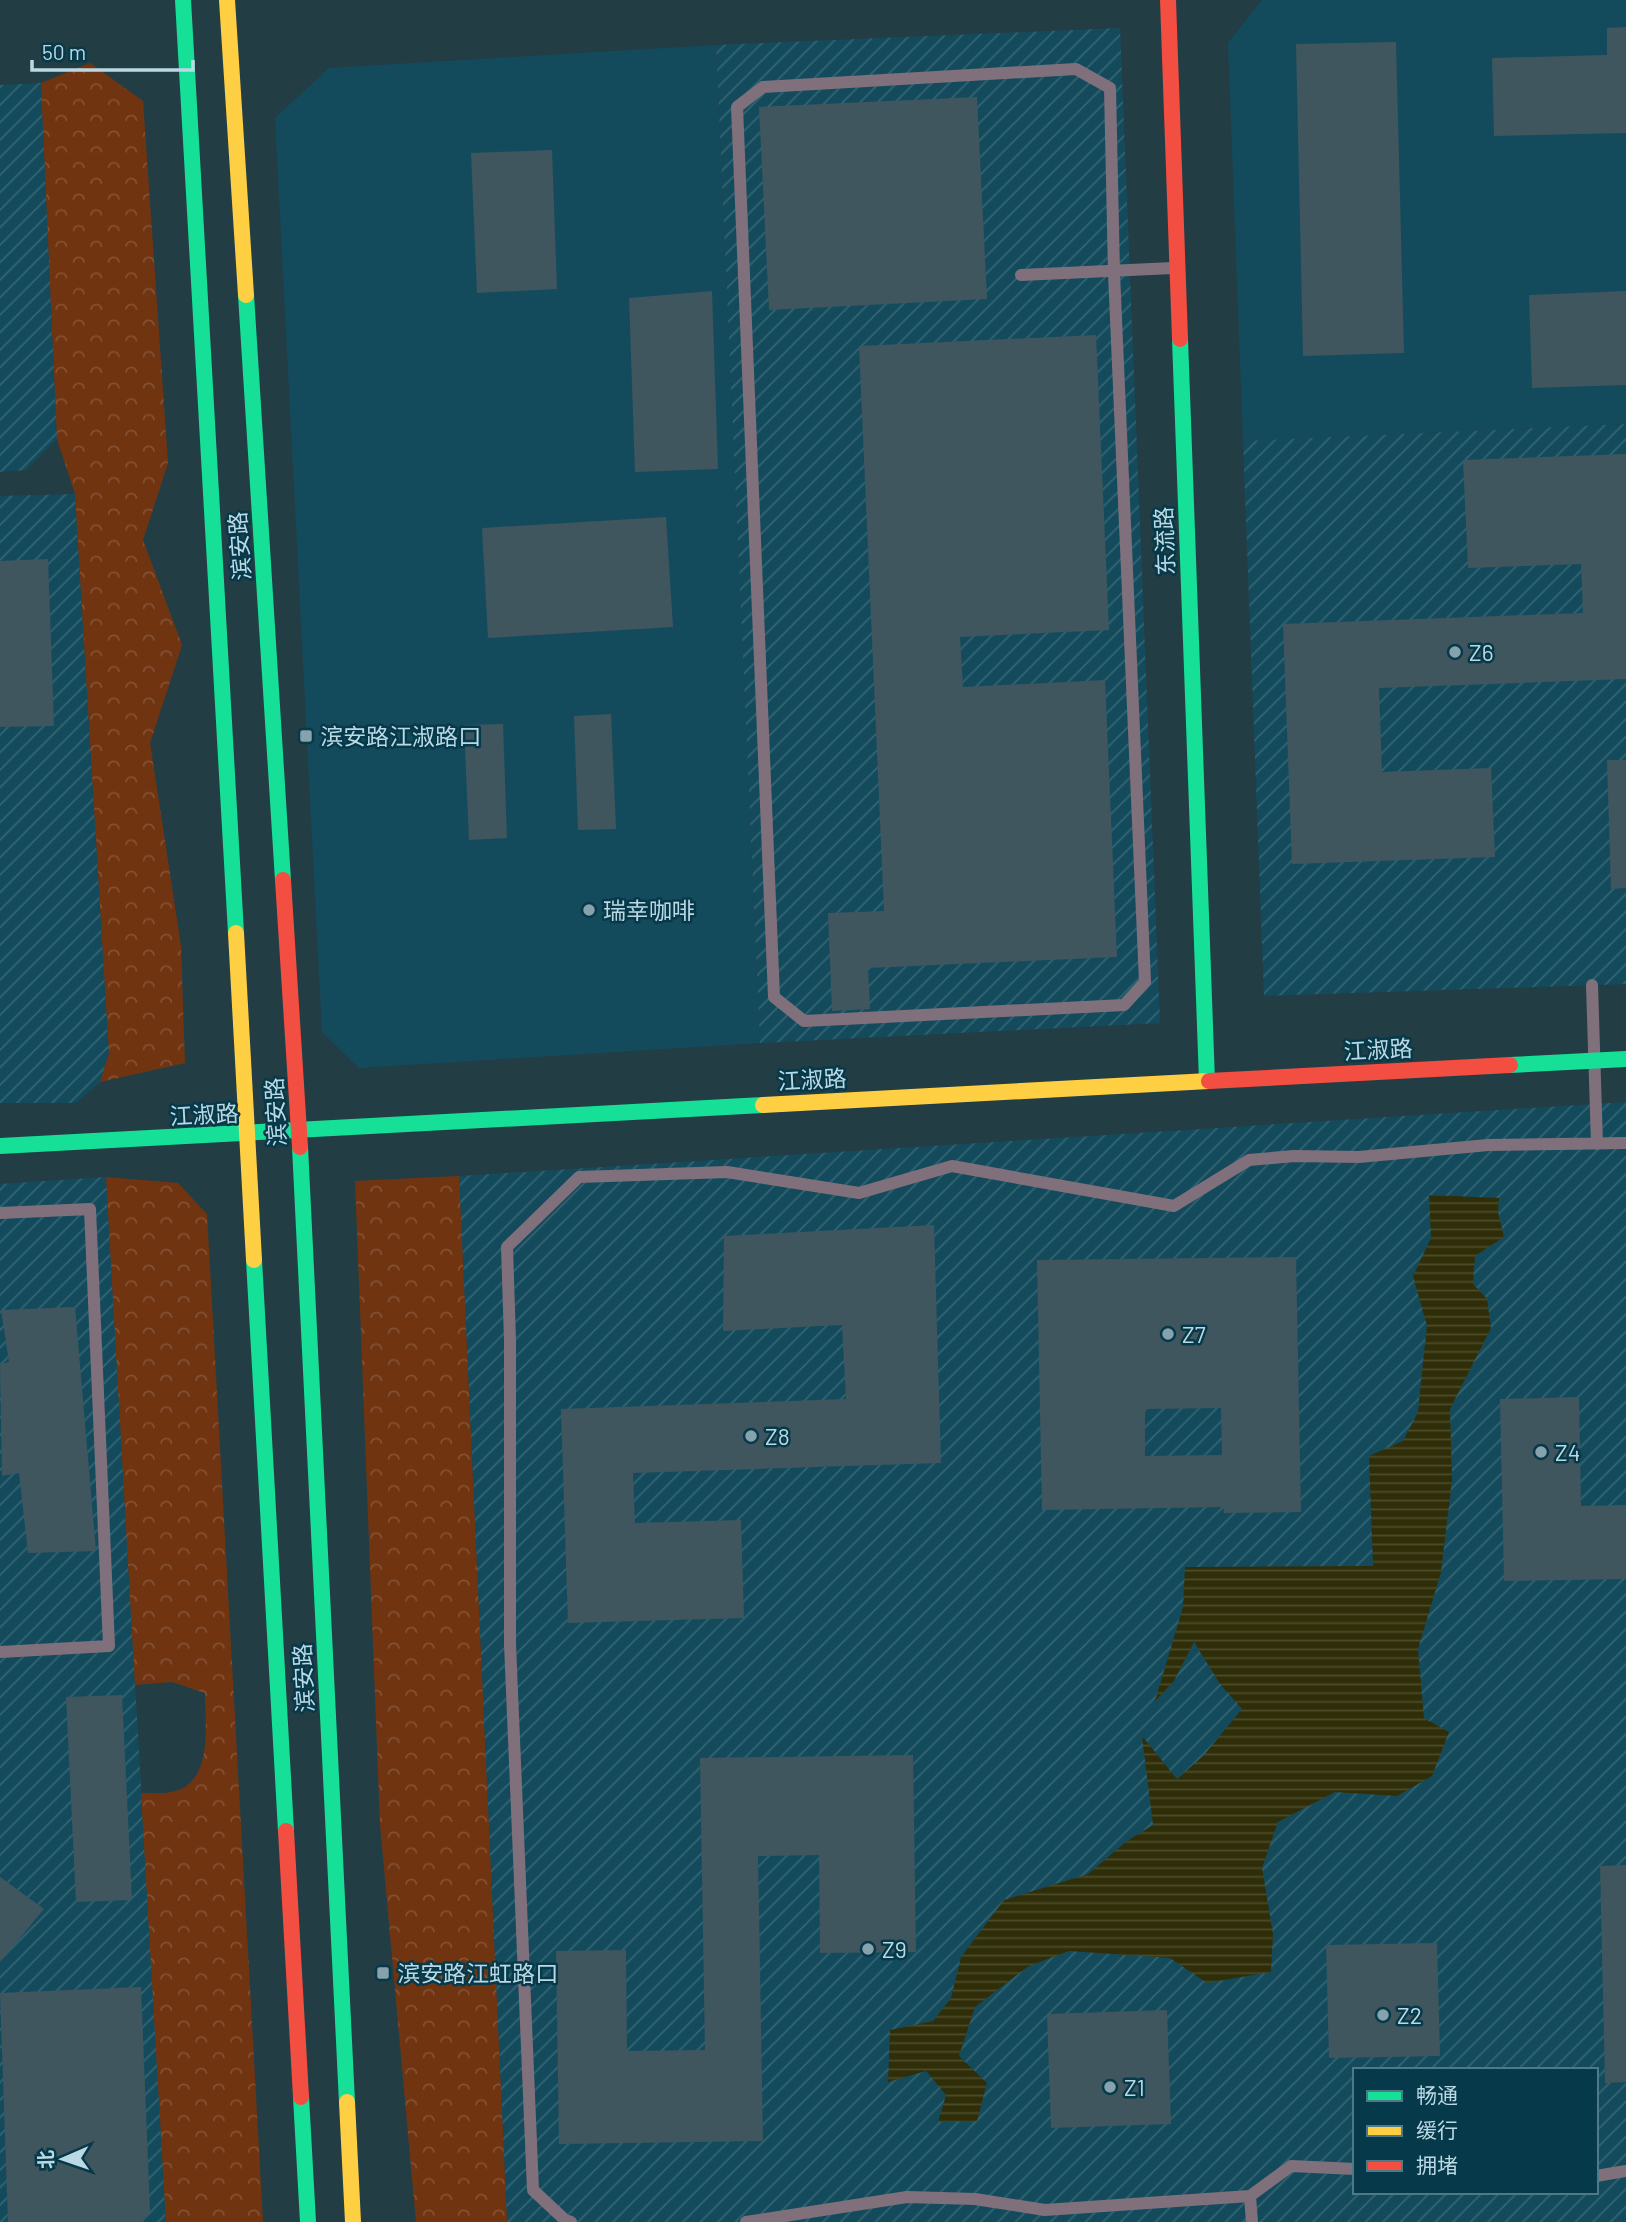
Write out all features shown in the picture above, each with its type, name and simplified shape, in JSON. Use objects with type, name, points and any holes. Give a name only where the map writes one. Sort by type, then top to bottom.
[{"type":"main road","name":"滨安路","points":[[183,0],[249,1135],[308,2222]]},
{"type":"main road","name":"滨安路","points":[[227,0],[299,1128],[353,2222]]},
{"type":"main road","name":"东流路","points":[[1168,0],[1207,1081]]},
{"type":"main road","name":"江淑路","points":[[0,1146],[249,1135],[299,1128],[1626,1059]]},
{"type":"lane","points":[[1076,69],[1110,88],[1114,273],[1145,982],[1124,1005],[804,1021],[774,997],[737,107],[764,87],[1076,69]]},
{"type":"lane","points":[[1021,275],[1114,273],[1177,267]]},
{"type":"lane","points":[[1592,985],[1597,1144]]},
{"type":"lane","points":[[571,2222],[565,2220],[533,2190],[510,1644],[510,1341],[507,1247],[579,1177],[727,1172],[859,1193],[952,1166],[1174,1206],[1249,1160],[1294,1156],[1359,1157],[1489,1145],[1626,1143]]},
{"type":"lane","points":[[0,1213],[90,1209],[109,1646],[0,1652]]},
{"type":"lane","points":[[746,2222],[907,2197],[975,2199],[1045,2210],[1250,2196],[1291,2166],[1353,2169]]},
{"type":"lane","points":[[1598,2176],[1626,2171]]},
{"type":"lane","points":[[1250,2196],[1252,2222]]},
{"type":"shaded area","points":[[1262,0],[1626,0],[1626,424],[1243,441],[1228,43]]},
{"type":"shaded area","points":[[1120,28],[1160,1023],[760,1043],[716,45]]},
{"type":"shaded area","points":[[716,45],[760,1043],[359,1068],[322,1032],[275,118],[329,68]]},
{"type":"shaded area","points":[[41,83],[57,439],[26,470],[0,472],[0,85]]},
{"type":"shaded area","points":[[1626,424],[1626,984],[1264,996],[1243,441]]},
{"type":"shaded area","points":[[75,494],[109,1053],[100,1082],[76,1103],[0,1103],[0,496]]},
{"type":"shaded area","points":[[1626,1102],[1626,2222],[507,2222],[459,1176]]},
{"type":"shaded area","points":[[106,1177],[166,2222],[0,2222],[0,1184]]},
{"type":"shaded area","points":[[1429,1195],[1499,1198],[1498,1212],[1504,1237],[1475,1256],[1473,1284],[1487,1299],[1491,1328],[1450,1409],[1452,1480],[1441,1572],[1418,1649],[1424,1718],[1449,1732],[1432,1776],[1397,1796],[1335,1792],[1278,1822],[1262,1868],[1273,1934],[1271,1972],[1207,1983],[1170,1958],[1069,1951],[1029,1966],[975,2007],[959,2056],[987,2083],[977,2121],[938,2122],[946,2095],[926,2071],[888,2082],[890,2030],[933,2021],[951,1998],[961,1957],[1004,1900],[1088,1874],[1127,1841],[1153,1825],[1142,1736],[1177,1779],[1204,1755],[1242,1709],[1220,1684],[1194,1642],[1174,1681],[1155,1701],[1183,1607],[1185,1567],[1373,1566],[1369,1456],[1403,1441],[1418,1412],[1427,1326],[1413,1276],[1431,1238]]},
{"type":"green space","points":[[90,63],[143,101],[168,463],[143,540],[182,645],[150,743],[181,946],[185,1063],[100,1082],[109,1053],[75,494],[57,439],[41,83]]},
{"type":"green space","points":[[459,1176],[507,2222],[416,2222],[380,1824],[355,1181]]},
{"type":"green space","points":[[106,1177],[178,1183],[207,1214],[263,2222],[166,2222],[141,1793],[175,1791],[194,1779],[200,1769],[205,1744],[205,1693],[172,1682],[135,1685]]},
{"type":"building","points":[[1626,27],[1626,133],[1494,136],[1492,58],[1607,55],[1607,28]]},
{"type":"building","points":[[1396,42],[1404,353],[1303,356],[1296,44]]},
{"type":"building","points":[[977,97],[987,299],[769,310],[759,107]]},
{"type":"building","points":[[552,150],[557,289],[477,293],[471,153]]},
{"type":"building","points":[[712,291],[718,469],[635,472],[629,298]]},
{"type":"building","points":[[1626,291],[1626,385],[1532,388],[1529,295]]},
{"type":"building","points":[[1096,335],[1109,630],[960,637],[963,687],[1105,680],[1117,957],[868,968],[870,1009],[832,1011],[828,913],[884,911],[859,346]]},
{"type":"building","name":"Z6","points":[[1626,454],[1626,679],[1379,688],[1382,772],[1491,768],[1495,857],[1292,864],[1283,624],[1583,613],[1581,564],[1468,568],[1463,460]]},
{"type":"building","points":[[666,517],[673,627],[488,638],[482,528]]},
{"type":"building","points":[[48,559],[54,726],[0,727],[0,561]]},
{"type":"building","points":[[611,714],[616,829],[578,830],[574,716]]},
{"type":"building","points":[[503,724],[507,838],[469,840],[464,725]]},
{"type":"building","points":[[1607,760],[1626,760],[1626,888],[1611,889]]},
{"type":"building","name":"Z8","points":[[934,1225],[941,1463],[633,1473],[635,1523],[741,1520],[744,1618],[568,1623],[561,1409],[846,1399],[842,1325],[723,1331],[724,1236]]},
{"type":"building","name":"Z7","points":[[1296,1257],[1301,1512],[1224,1513],[1223,1507],[1042,1510],[1037,1260]],"holes":[[[1221,1408],[1222,1455],[1145,1456],[1145,1409]]]},
{"type":"building","points":[[75,1307],[96,1551],[28,1553],[19,1473],[2,1476],[0,1364],[9,1362],[1,1310]]},
{"type":"building","name":"Z4","points":[[1579,1397],[1581,1506],[1626,1505],[1626,1579],[1504,1581],[1500,1399]]},
{"type":"building","points":[[122,1695],[132,1900],[76,1902],[66,1697]]},
{"type":"building","name":"Z9","points":[[913,1755],[916,1952],[820,1953],[819,1855],[758,1856],[763,2141],[559,2144],[556,1951],[626,1950],[627,2051],[705,2050],[700,1758]]},
{"type":"building","points":[[1626,1865],[1626,2082],[1605,2083],[1600,1866]]},
{"type":"building","points":[[0,1877],[44,1909],[0,1962]]},
{"type":"building","name":"Z2","points":[[1437,1943],[1440,2056],[1329,2058],[1326,1945]]},
{"type":"building","points":[[141,1987],[150,2211],[143,2222],[8,2222],[0,1993]]},
{"type":"building","name":"Z1","points":[[1167,2010],[1171,2124],[1051,2128],[1047,2014]]},
{"type":"traffic: fast","points":[[183,0],[236,933]]},
{"type":"traffic: fast","points":[[246,295],[283,880]]},
{"type":"traffic: fast","points":[[1180,339],[1207,1081]]},
{"type":"traffic: fast","points":[[1510,1065],[1626,1059]]},
{"type":"traffic: fast","points":[[0,1146],[763,1105]]},
{"type":"traffic: fast","points":[[300,1147],[347,2102]]},
{"type":"traffic: fast","points":[[254,1260],[286,1831]]},
{"type":"traffic: fast","points":[[301,2097],[308,2222]]},
{"type":"traffic: slow","points":[[227,0],[246,295]]},
{"type":"traffic: slow","points":[[236,933],[254,1260]]},
{"type":"traffic: slow","points":[[763,1105],[1209,1081]]},
{"type":"traffic: slow","points":[[347,2102],[353,2222]]},
{"type":"traffic: jam","points":[[1168,0],[1180,339]]},
{"type":"traffic: jam","points":[[283,880],[300,1147]]},
{"type":"traffic: jam","points":[[1209,1081],[1510,1065]]},
{"type":"traffic: jam","points":[[286,1831],[301,2097]]},
{"type":"place","name":"Z6","points":[[1455,652]]},
{"type":"place","name":"滨安路江淑路口","points":[[306,736]]},
{"type":"place","name":"瑞幸咖啡","points":[[589,910]]},
{"type":"place","name":"Z7","points":[[1168,1334]]},
{"type":"place","name":"Z8","points":[[751,1436]]},
{"type":"place","name":"Z4","points":[[1541,1452]]},
{"type":"place","name":"Z9","points":[[868,1949]]},
{"type":"place","name":"滨安路江虹路口","points":[[383,1973]]},
{"type":"place","name":"Z2","points":[[1383,2015]]},
{"type":"place","name":"Z1","points":[[1110,2087]]}]
